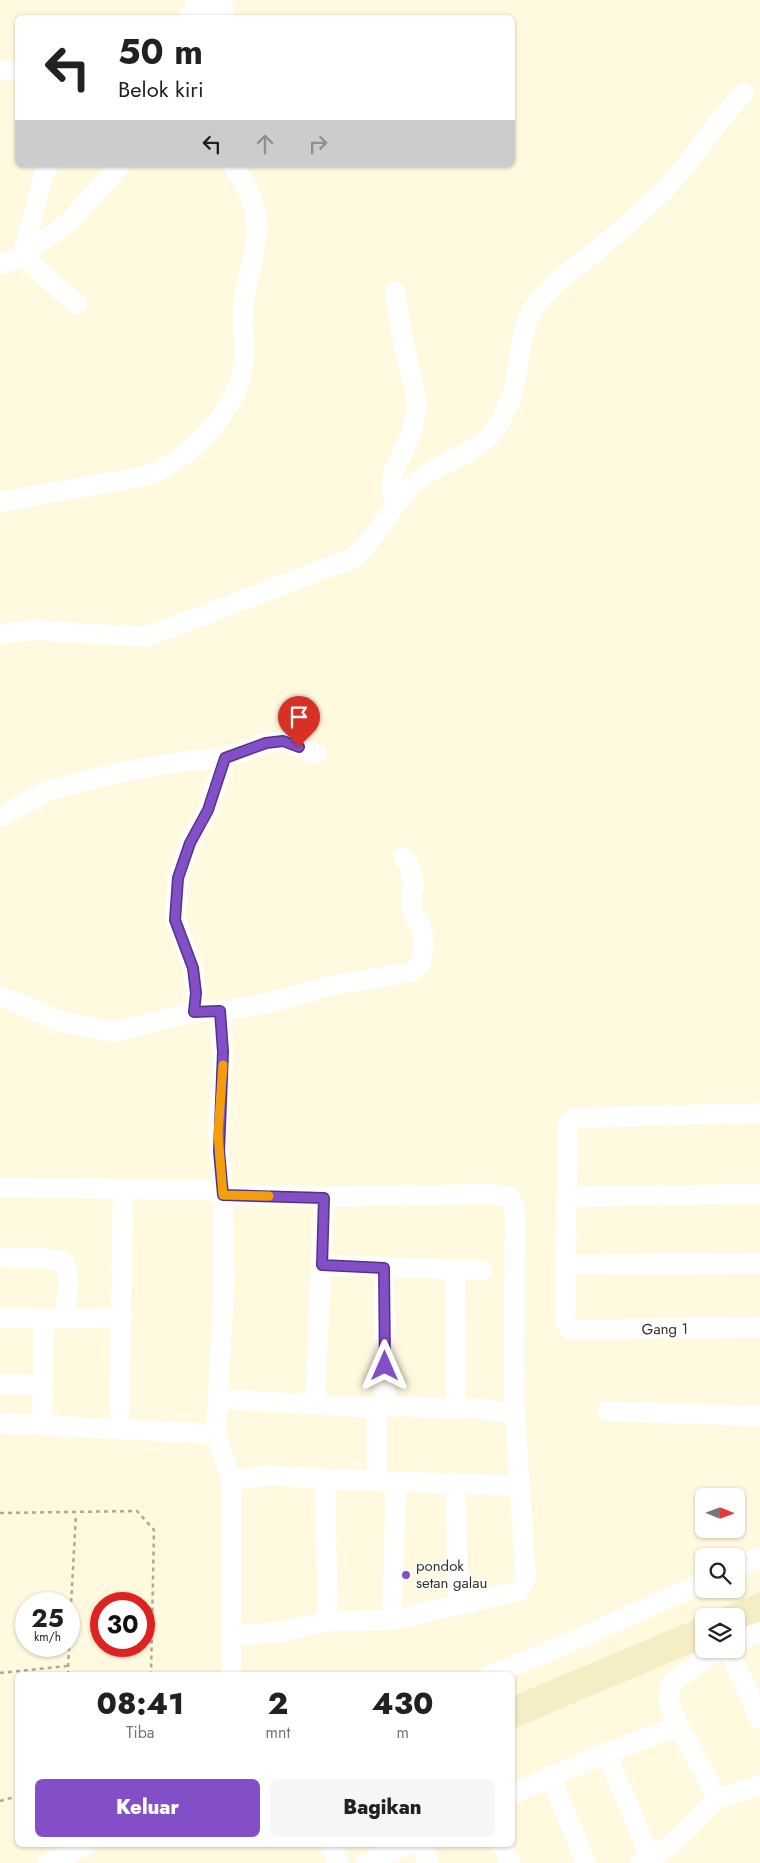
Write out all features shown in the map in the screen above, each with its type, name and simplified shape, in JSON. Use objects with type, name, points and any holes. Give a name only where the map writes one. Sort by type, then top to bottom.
[{"type":"street","points":[[190,15],[199,0],[208,7],[211,15]]},
{"type":"street","points":[[222,0],[224,15]]},
{"type":"street","points":[[0,71],[15,68]]},
{"type":"street","points":[[0,634],[32,630],[128,638],[154,635],[354,558],[374,538],[417,482],[486,440],[498,426],[515,385],[523,334],[536,306],[552,286],[602,246],[663,192],[694,157],[722,117],[744,93]]},
{"type":"street","points":[[22,256],[43,177],[48,167]]},
{"type":"street","points":[[0,265],[22,256],[52,236],[75,215],[118,167]]},
{"type":"street","points":[[0,502],[145,476],[161,471],[181,458],[213,427],[228,404],[240,378],[243,363],[242,324],[244,299],[255,241],[254,208],[249,193],[234,167]]},
{"type":"street","points":[[22,256],[77,304]]},
{"type":"street","points":[[395,292],[402,336],[417,400],[413,429],[393,473],[392,485],[396,507]]},
{"type":"street","points":[[0,817],[49,790],[120,772],[186,761],[225,758],[266,743],[283,741],[316,754]]},
{"type":"street","points":[[194,1012],[196,993],[193,968],[175,920],[178,878],[190,843],[208,810],[225,758]]},
{"type":"street","points":[[0,996],[62,1022],[114,1032],[194,1012],[220,1011],[260,1004],[334,985],[410,972],[420,963],[424,948],[422,930],[413,913],[411,898],[414,883],[409,864],[403,857]]},
{"type":"street","points":[[220,1011],[223,1052],[219,1151],[223,1195],[224,1287],[216,1434],[231,1480],[231,1672]]},
{"type":"street","points":[[760,1113],[576,1118],[568,1124],[565,1265],[760,1263]]},
{"type":"street","points":[[0,1187],[207,1190],[223,1195],[324,1198],[494,1194],[508,1197],[515,1208],[515,1414],[526,1578],[519,1591],[392,1620],[328,1621],[282,1632],[232,1634]]},
{"type":"street","points":[[119,1428],[123,1189]]},
{"type":"street","points":[[566,1197],[760,1194]]},
{"type":"street","points":[[315,1405],[324,1198]]},
{"type":"street","points":[[0,1257],[50,1259],[64,1262],[68,1274],[66,1318]]},
{"type":"street","points":[[322,1265],[482,1270]]},
{"type":"street","name":"Gang 1","points":[[565,1265],[565,1322],[571,1330],[760,1327]]},
{"type":"street","points":[[384,1268],[381,1407],[387,1480],[392,1620]]},
{"type":"street","points":[[455,1268],[456,1408]]},
{"type":"street","points":[[0,1317],[44,1319],[122,1318]]},
{"type":"street","points":[[42,1425],[44,1319]]},
{"type":"street","points":[[0,1384],[42,1384]]},
{"type":"street","points":[[217,1399],[315,1405],[456,1408],[515,1414]]},
{"type":"street","points":[[607,1411],[760,1416]]},
{"type":"street","points":[[0,1423],[216,1434]]},
{"type":"street","points":[[231,1480],[274,1475],[456,1485],[519,1486]]},
{"type":"street","points":[[325,1479],[328,1621]]},
{"type":"street","points":[[456,1485],[458,1604]]},
{"type":"street","points":[[745,1563],[760,1556]]},
{"type":"street","points":[[497,1672],[562,1646],[695,1586]]},
{"type":"street","points":[[745,1638],[760,1632]]},
{"type":"street","points":[[707,1658],[671,1683],[668,1699],[679,1726],[718,1799]]},
{"type":"street","points":[[732,1658],[760,1718]]},
{"type":"street","points":[[515,1793],[606,1753],[679,1726]]},
{"type":"street","points":[[606,1753],[645,1861],[680,1836],[698,1816],[718,1799],[760,1785]]},
{"type":"street","points":[[550,1776],[586,1863]]},
{"type":"street","points":[[47,1863],[83,1847]]},
{"type":"street","points":[[331,1847],[339,1863]]},
{"type":"street","points":[[365,1863],[401,1847]]},
{"type":"street","points":[[422,1847],[428,1863]]},
{"type":"street","points":[[502,1847],[511,1863]]},
{"type":"path","points":[[0,1513],[76,1514],[137,1512],[154,1530],[151,1672]]},
{"type":"path","points":[[72,1592],[76,1514]]},
{"type":"path","points":[[68,1657],[68,1672]]},
{"type":"path","points":[[0,1673],[68,1666]]},
{"type":"path","points":[[0,1801],[15,1797]]},
{"type":"shaded area","points":[[760,1592],[760,1624],[745,1630],[745,1608],[722,1608]]},
{"type":"shaded area","points":[[695,1619],[695,1652],[515,1728],[515,1695]]},
{"type":"slow traffic","points":[[223,1065],[218,1134],[223,1195],[269,1196]]},
{"type":"place","name":"pondok setan galau","points":[[406,1575]]},
{"type":"route","points":[[299,747],[283,741],[266,743],[225,758],[208,810],[190,843],[178,878],[175,920],[193,968],[196,993],[194,1012],[220,1011],[223,1052],[218,1134],[223,1195],[324,1198],[322,1265],[384,1268],[385,1366]]}]
